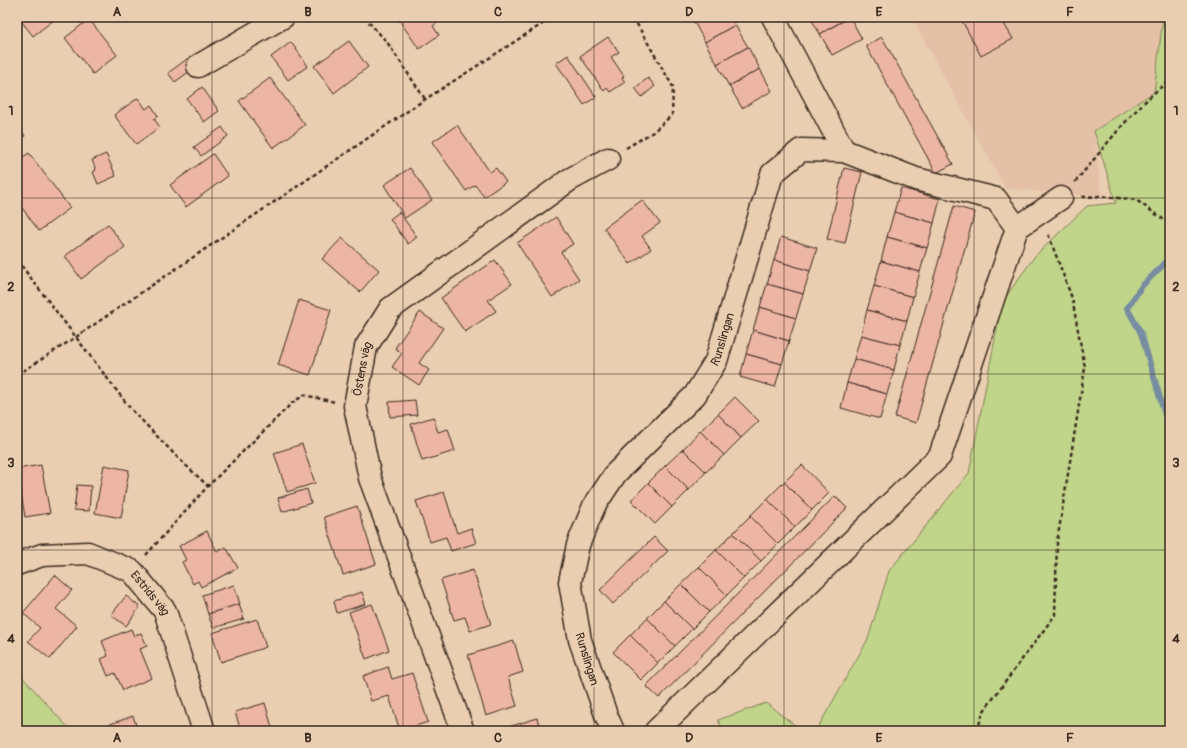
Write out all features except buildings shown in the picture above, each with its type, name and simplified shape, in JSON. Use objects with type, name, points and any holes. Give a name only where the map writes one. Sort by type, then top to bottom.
[{"type":"street","points":[[198,66],[283,17]]},
{"type":"street","points":[[773,17],[844,151]]},
{"type":"street","name":"Runslingan","points":[[613,731],[580,640],[570,582],[578,545],[594,506],[616,474],[695,395],[716,361],[772,174],[801,150],[844,151],[916,179],[996,199],[1017,228]]},
{"type":"street","name":"Östens väg","points":[[463,731],[370,478],[355,406],[366,347],[390,309],[569,180],[608,159]]},
{"type":"street","points":[[656,731],[940,456],[1017,228],[1061,198]]},
{"type":"street","name":"Estrids väg","points":[[17,564],[42,555],[88,553],[132,571],[166,611],[204,731]]},
{"type":"path","points":[[364,17],[386,42],[424,99]]},
{"type":"path","points":[[17,375],[76,337],[424,99],[553,17]]},
{"type":"path","points":[[608,159],[653,132],[672,115],[673,87],[633,17]]},
{"type":"path","points":[[1061,198],[1136,111],[1154,92],[1170,80]]},
{"type":"path","points":[[1061,198],[1100,196],[1136,200],[1170,224]]},
{"type":"path","points":[[978,731],[983,712],[1055,615],[1057,542],[1086,368],[1072,298],[1040,212]]},
{"type":"path","points":[[17,260],[130,408],[179,459],[208,486]]},
{"type":"path","points":[[132,571],[208,486],[292,403],[304,395],[355,406]]},
{"type":"path","points":[[1152,731],[1170,725]]},
{"type":"shaded area","points":[[911,17],[1170,17],[1154,92],[1094,131],[1101,196],[1006,189]]},
{"type":"green space","points":[[1163,17],[1170,17],[1170,731],[816,731],[868,639],[889,571],[969,473],[1002,302],[1035,256],[1087,206],[1116,203],[1094,131],[1154,92]]},
{"type":"green space","points":[[17,671],[71,731],[17,731]]},
{"type":"green space","points":[[766,703],[802,731],[723,731],[718,720]]},
{"type":"waterway","points":[[1170,258],[1142,286],[1127,308],[1141,333],[1170,432]]}]
